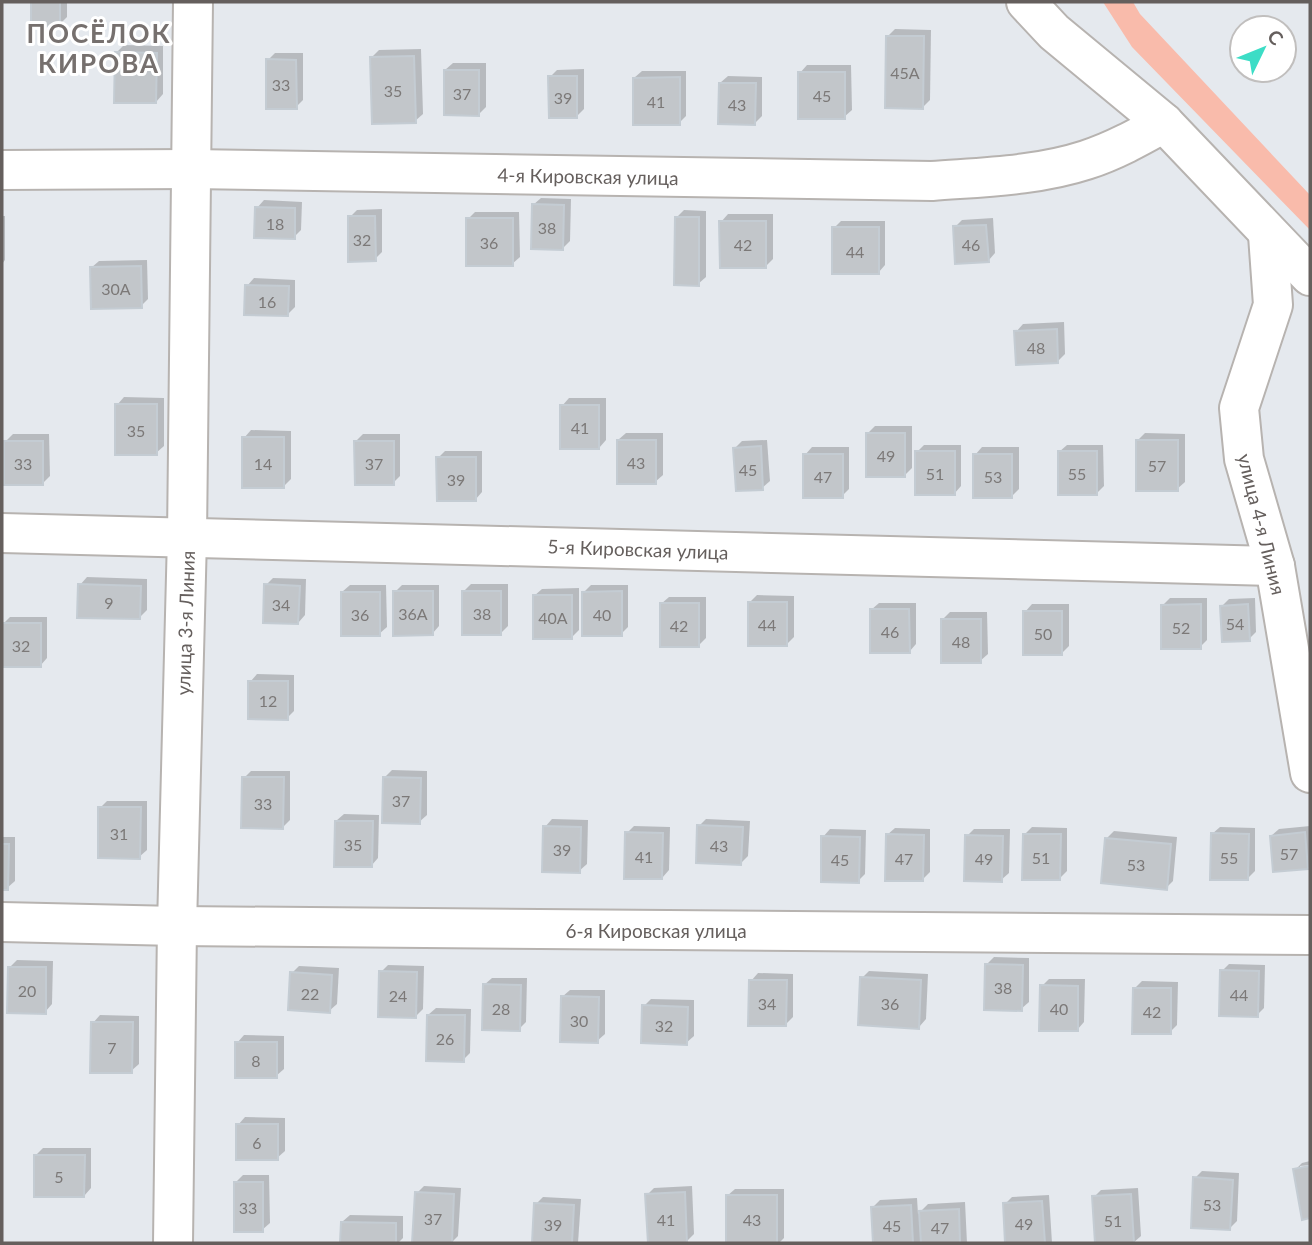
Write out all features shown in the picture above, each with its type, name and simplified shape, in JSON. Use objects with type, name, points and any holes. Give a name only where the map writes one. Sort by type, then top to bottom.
[{"type":"street","name":"улица 3-я Линия","points":[[173,1243],[194,2]]},
{"type":"street","points":[[1026,2],[1054,32],[1164,123],[1310,276]]},
{"type":"street","name":"4-я Кировская улица","points":[[2,170],[191,169],[932,181],[1034,172],[1085,160],[1127,143],[1164,123]]},
{"type":"street","name":"улица 4-я Линия","points":[[1268,235],[1273,306],[1240,408],[1244,459],[1275,566],[1310,773]]},
{"type":"street","name":"5-я Кировская улица","points":[[2,533],[1275,566]]},
{"type":"street","name":"6-я Кировская улица","points":[[2,922],[177,926],[1310,935]]},
{"type":"shaded area","points":[[1103,2],[1133,2],[1140,14],[1310,195],[1310,230],[1132,47]]},
{"type":"building","points":[[31,2],[60,2],[60,26],[31,27]]},
{"type":"building","points":[[886,36],[924,36],[923,109],[885,108]]},
{"type":"building","points":[[115,52],[157,53],[156,103],[114,103]]},
{"type":"building","points":[[414,56],[416,123],[372,124],[370,57]]},
{"type":"building","points":[[266,59],[296,60],[297,109],[266,109]]},
{"type":"building","points":[[444,70],[479,70],[479,116],[444,115]]},
{"type":"building","points":[[798,72],[845,72],[845,119],[798,119]]},
{"type":"building","points":[[548,76],[577,76],[577,118],[549,118]]},
{"type":"building","points":[[680,77],[680,125],[633,125],[633,78]]},
{"type":"building","points":[[719,83],[756,83],[755,125],[718,124]]},
{"type":"building","points":[[532,204],[564,205],[563,250],[531,249]]},
{"type":"building","points":[[255,207],[295,208],[295,239],[254,238]]},
{"type":"building","points":[[348,216],[375,216],[376,261],[348,262]]},
{"type":"building","points":[[675,217],[699,217],[699,286],[674,285]]},
{"type":"building","points":[[466,218],[513,218],[513,266],[466,266]]},
{"type":"building","points":[[719,221],[766,221],[766,268],[720,268]]},
{"type":"building","points":[[986,225],[989,262],[955,264],[953,226]]},
{"type":"building","points":[[832,227],[879,227],[879,274],[832,274]]},
{"type":"building","points":[[141,266],[142,308],[91,309],[90,267]]},
{"type":"building","points":[[245,285],[289,286],[288,316],[244,315]]},
{"type":"building","points":[[1057,329],[1058,363],[1016,365],[1014,331]]},
{"type":"building","points":[[115,404],[157,404],[157,455],[115,455]]},
{"type":"building","points":[[560,405],[599,405],[599,449],[560,449]]},
{"type":"building","points":[[866,433],[905,433],[905,477],[866,477]]},
{"type":"building","points":[[242,437],[284,437],[284,488],[242,488]]},
{"type":"building","points":[[617,440],[656,440],[656,484],[617,484]]},
{"type":"building","points":[[1136,440],[1178,440],[1178,491],[1136,491]]},
{"type":"building","points":[[4,441],[43,441],[43,485],[4,485]]},
{"type":"building","points":[[354,441],[394,441],[394,485],[355,485]]},
{"type":"building","points":[[761,446],[763,490],[736,491],[733,448]]},
{"type":"building","points":[[915,451],[955,451],[955,495],[915,495]]},
{"type":"building","points":[[1058,451],[1097,451],[1097,495],[1058,495]]},
{"type":"building","points":[[803,454],[843,454],[843,498],[803,498]]},
{"type":"building","points":[[973,454],[1012,454],[1012,498],[973,498]]},
{"type":"building","points":[[436,457],[476,457],[476,501],[437,501]]},
{"type":"building","points":[[78,584],[141,586],[140,619],[77,618]]},
{"type":"building","points":[[264,584],[300,586],[298,624],[263,623]]},
{"type":"building","points":[[393,591],[433,591],[433,635],[393,636]]},
{"type":"building","points":[[462,591],[501,591],[501,635],[462,635]]},
{"type":"building","points":[[622,591],[622,636],[582,636],[582,592]]},
{"type":"building","points":[[341,592],[380,592],[380,636],[341,636]]},
{"type":"building","points":[[533,595],[572,595],[572,639],[533,639]]},
{"type":"building","points":[[748,602],[787,602],[787,646],[748,646]]},
{"type":"building","points":[[660,603],[699,603],[699,647],[660,647]]},
{"type":"building","points":[[1201,604],[1201,649],[1161,649],[1161,605]]},
{"type":"building","points":[[1248,604],[1250,641],[1222,642],[1220,606]]},
{"type":"building","points":[[870,609],[909,609],[910,653],[870,653]]},
{"type":"building","points":[[1023,611],[1062,611],[1062,655],[1023,655]]},
{"type":"building","points":[[941,619],[981,619],[981,663],[941,663]]},
{"type":"building","points":[[2,623],[41,623],[41,667],[2,667]]},
{"type":"building","points":[[248,681],[288,681],[288,720],[248,719]]},
{"type":"building","points":[[242,777],[284,777],[283,829],[241,828]]},
{"type":"building","points":[[383,777],[421,778],[420,824],[382,823]]},
{"type":"building","points":[[98,807],[141,807],[140,859],[98,858]]},
{"type":"building","points":[[335,821],[373,821],[372,867],[334,867]]},
{"type":"building","points":[[697,825],[743,827],[741,865],[696,863]]},
{"type":"building","points":[[543,826],[581,827],[580,873],[542,872]]},
{"type":"building","points":[[625,832],[663,833],[662,879],[624,879]]},
{"type":"building","points":[[1305,832],[1308,869],[1273,872],[1270,836]]},
{"type":"building","points":[[1211,833],[1249,834],[1248,880],[1210,880]]},
{"type":"building","points":[[886,834],[924,835],[923,881],[885,881]]},
{"type":"building","points":[[1023,834],[1061,834],[1060,880],[1022,880]]},
{"type":"building","points":[[965,835],[1003,836],[1002,882],[964,881]]},
{"type":"building","points":[[821,836],[860,837],[859,883],[821,882]]},
{"type":"building","points":[[1105,838],[1171,844],[1167,890],[1101,883]]},
{"type":"building","points":[[2,844],[9,844],[8,890],[2,890]]},
{"type":"building","points":[[985,964],[1023,965],[1022,1011],[984,1010]]},
{"type":"building","points":[[8,967],[46,967],[46,1014],[7,1013]]},
{"type":"building","points":[[1220,970],[1259,971],[1258,1017],[1219,1016]]},
{"type":"building","points":[[379,971],[417,972],[416,1018],[378,1017]]},
{"type":"building","points":[[290,972],[332,975],[330,1013],[288,1010]]},
{"type":"building","points":[[860,977],[921,980],[919,1029],[858,1025]]},
{"type":"building","points":[[749,980],[787,980],[786,1026],[748,1026]]},
{"type":"building","points":[[483,984],[521,985],[520,1031],[482,1030]]},
{"type":"building","points":[[1040,985],[1078,986],[1078,1031],[1039,1031]]},
{"type":"building","points":[[1133,988],[1171,988],[1171,1034],[1132,1034]]},
{"type":"building","points":[[561,996],[599,997],[598,1043],[560,1042]]},
{"type":"building","points":[[642,1005],[688,1007],[687,1045],[641,1043]]},
{"type":"building","points":[[427,1015],[465,1015],[464,1062],[426,1061]]},
{"type":"building","points":[[91,1022],[133,1022],[132,1073],[90,1073]]},
{"type":"building","points":[[235,1042],[277,1042],[277,1078],[235,1078]]},
{"type":"building","points":[[236,1124],[278,1124],[278,1160],[236,1160]]},
{"type":"building","points":[[34,1155],[85,1155],[84,1197],[34,1197]]},
{"type":"building","points":[[1310,1166],[1310,1218],[1302,1220],[1293,1169]]},
{"type":"building","points":[[1193,1177],[1233,1180],[1230,1230],[1191,1228]]},
{"type":"building","points":[[234,1182],[263,1182],[263,1232],[234,1232]]},
{"type":"building","points":[[415,1192],[454,1194],[452,1243],[412,1243]]},
{"type":"building","points":[[685,1192],[687,1243],[648,1243],[645,1194]]},
{"type":"building","points":[[1131,1194],[1134,1243],[1095,1243],[1092,1196]]},
{"type":"building","points":[[726,1195],[777,1195],[777,1243],[726,1243]]},
{"type":"building","points":[[1042,1201],[1045,1243],[1005,1243],[1003,1203]]},
{"type":"building","points":[[534,1203],[574,1205],[572,1243],[532,1243]]},
{"type":"building","points":[[911,1205],[913,1243],[873,1243],[871,1207]]},
{"type":"building","points":[[959,1209],[960,1243],[921,1243],[919,1211]]},
{"type":"building","points":[[341,1222],[396,1223],[396,1243],[340,1243]]},
{"type":"district","name":"ПОСЁЛОК КИРОВА","points":[[99,48]]}]
